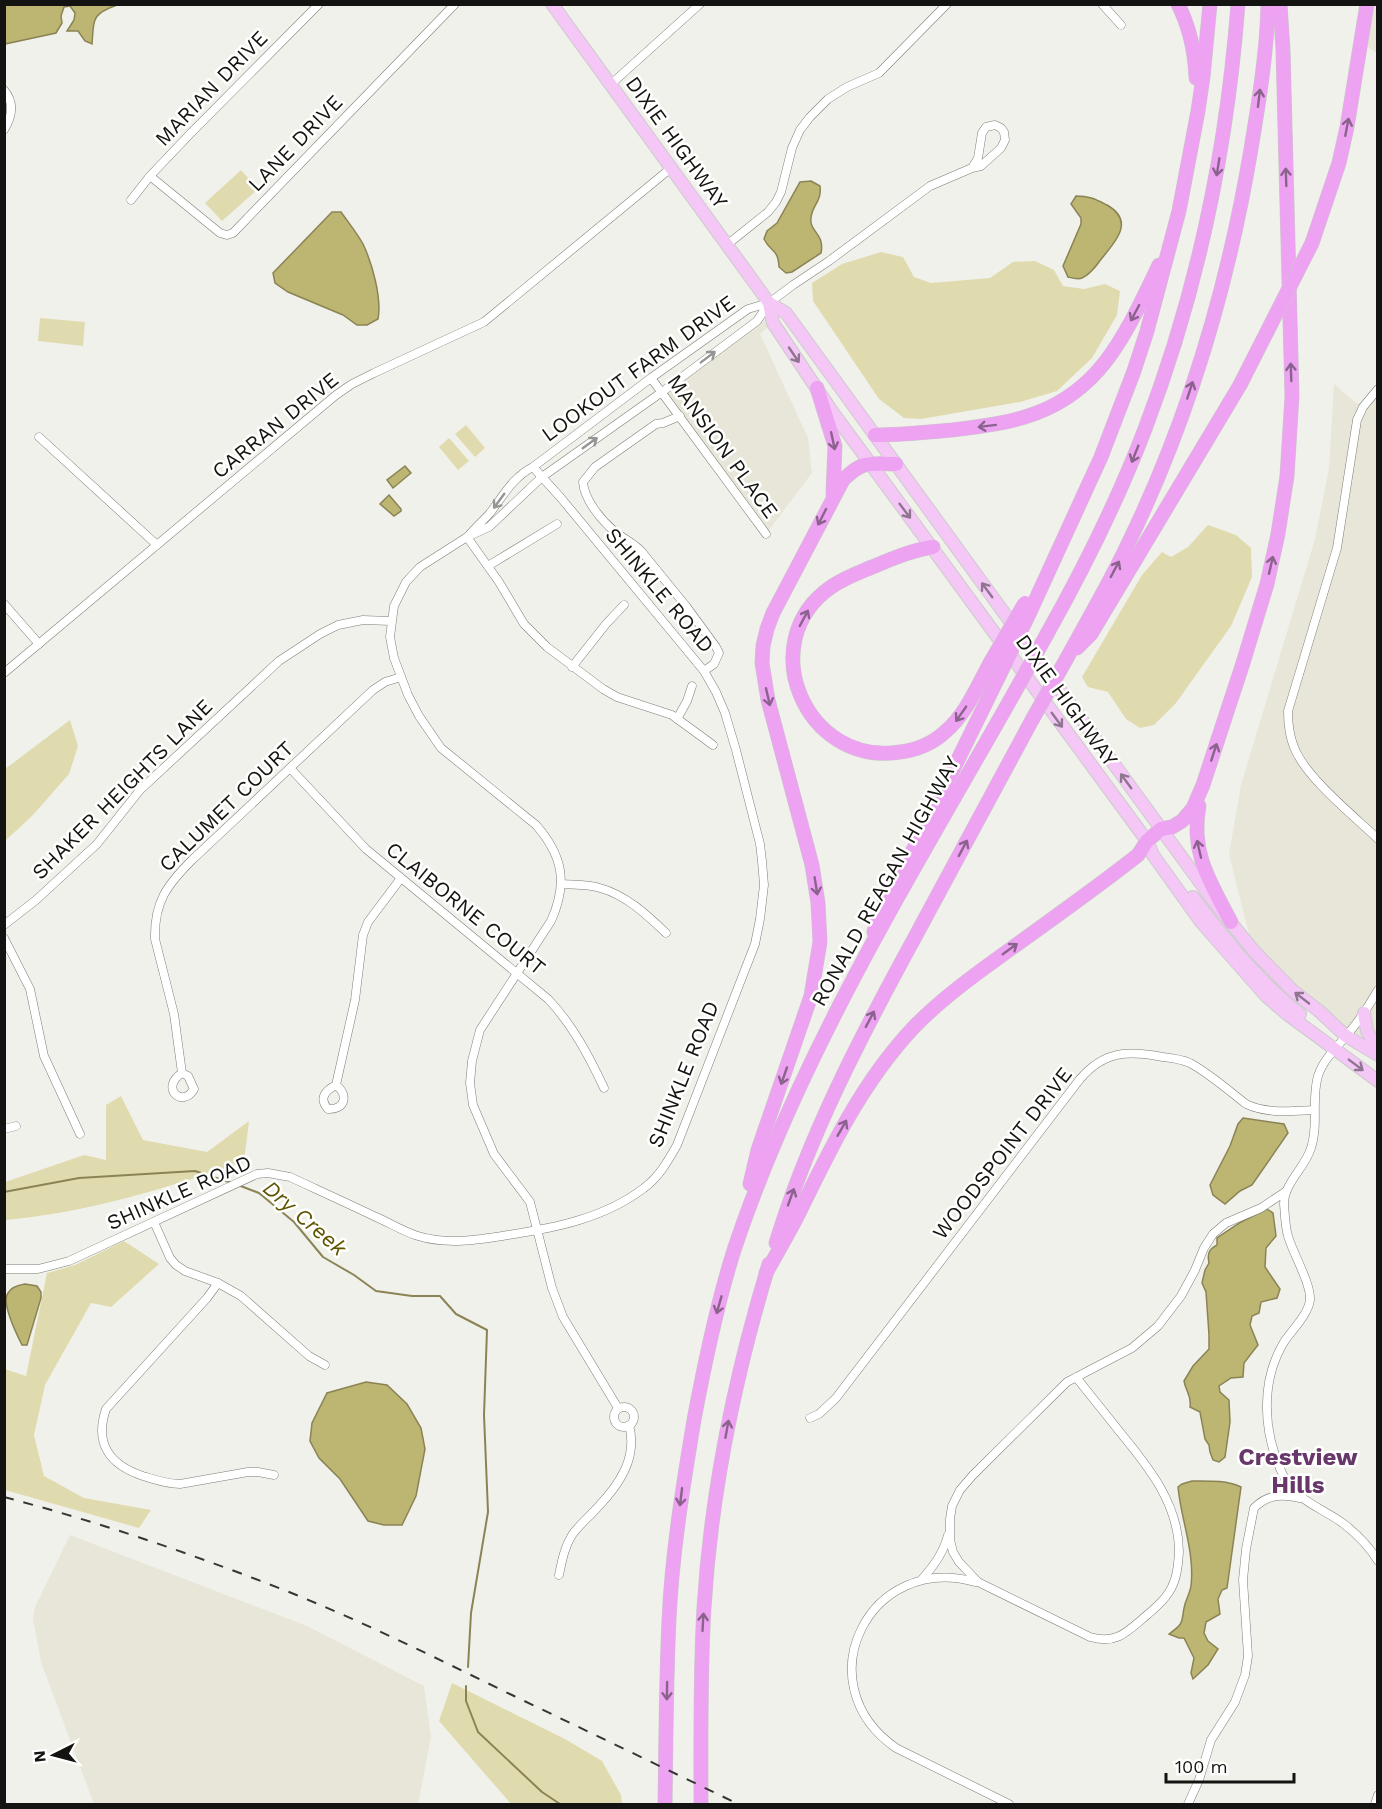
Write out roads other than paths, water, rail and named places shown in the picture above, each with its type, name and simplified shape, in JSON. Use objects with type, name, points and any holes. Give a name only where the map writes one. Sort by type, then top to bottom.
[{"type":"highway","points":[[1178,4],[1188,27],[1195,56],[1198,111]]},
{"type":"highway","points":[[933,548],[918,549],[844,578],[815,601],[800,625],[793,654],[794,679],[804,705],[822,728],[848,746],[876,753],[911,750],[928,743],[955,723],[990,663],[1027,607],[1076,514],[1134,371],[1157,297],[1179,211],[1198,111],[1210,4]]},
{"type":"highway","name":"RONALD REAGAN HIGHWAY","points":[[665,1804],[669,1619],[675,1542],[683,1482],[707,1349],[735,1249],[758,1184],[791,1104],[826,1029],[1047,634],[1103,528],[1131,464],[1184,314],[1204,233],[1216,177],[1233,64],[1238,4]]},
{"type":"highway","points":[[700,1804],[702,1652],[715,1500],[728,1421],[760,1288],[801,1169],[825,1111],[865,1028],[1127,547],[1178,429],[1210,330],[1244,192],[1257,111],[1268,4]]},
{"type":"highway","points":[[1230,922],[1198,849],[1196,822],[1203,785],[1267,584],[1287,476],[1292,396],[1280,4]]},
{"type":"highway","points":[[1067,658],[1091,634],[1240,385],[1312,243],[1339,163],[1367,4]]},
{"type":"highway","points":[[875,435],[918,433],[1011,422],[1028,417],[1069,396],[1090,378],[1115,348],[1171,242]]},
{"type":"highway","points":[[817,388],[835,446],[833,496]]},
{"type":"highway","points":[[735,1249],[758,1150],[811,996],[819,942],[816,884],[768,700],[764,678],[763,646],[773,613],[843,480],[855,468],[870,464],[896,464]]},
{"type":"highway","points":[[870,948],[880,909],[917,843],[999,676],[1027,607]]},
{"type":"highway","points":[[766,1273],[840,1131],[862,1094],[904,1038],[946,996],[1115,873],[1138,855],[1146,841],[1161,829],[1172,827],[1187,817],[1203,785]]},
{"type":"main road","name":"DIXIE HIGHWAY","points":[[552,4],[769,303],[773,322],[870,464],[1146,841],[1153,855],[1201,922],[1266,996],[1377,1081]]},
{"type":"main road","name":"DIXIE HIGHWAY","points":[[769,303],[786,313],[1230,922],[1292,990],[1346,1036],[1377,1055]]},
{"type":"main road","points":[[1146,841],[1156,848],[1202,909],[1273,991],[1323,1031],[1332,1035],[1346,1036]]},
{"type":"main road","points":[[1364,1013],[1367,1031],[1377,1050]]},
{"type":"street","name":"MARIAN DRIVE","points":[[131,200],[150,176],[319,4]]},
{"type":"street","name":"LANE DRIVE","points":[[150,176],[220,233],[227,235],[233,233],[455,4]]},
{"type":"street","points":[[610,85],[700,4]]},
{"type":"street","points":[[728,244],[768,212],[776,202],[781,192],[792,148],[800,130],[810,117],[828,99],[847,87],[879,73],[947,4]]},
{"type":"street","points":[[1102,4],[1122,25]]},
{"type":"street","points":[[4,90],[12,104],[11,114],[4,130]]},
{"type":"street","points":[[769,303],[830,261],[930,186],[981,166],[1001,148],[1005,141],[1001,128],[995,125],[986,127],[982,133],[978,158],[972,168]]},
{"type":"street","name":"CARRAN DRIVE","points":[[4,673],[336,395],[374,373],[484,322],[671,168]]},
{"type":"street","name":"LOOKOUT FARM DRIVE","points":[[466,537],[487,516],[512,482],[523,472],[748,309],[769,303]]},
{"type":"street","name":"LOOKOUT FARM DRIVE","points":[[618,1408],[563,1317],[536,1230],[530,1202],[488,1143],[476,1114],[470,1083],[472,1061],[480,1030],[551,921],[556,909],[561,884],[557,856],[547,838],[536,825],[441,748],[418,716],[391,648],[391,621],[397,597],[420,567],[466,537],[489,527],[542,477],[757,321],[769,303]]},
{"type":"street","name":"MANSION PLACE","points":[[651,378],[765,534]]},
{"type":"street","points":[[1377,390],[1357,420],[1337,548],[1288,711],[1288,730],[1301,763],[1377,839]]},
{"type":"street","points":[[680,416],[656,424],[595,467],[584,482],[584,489],[586,496],[604,521],[642,552],[716,647],[719,653],[714,664],[704,671]]},
{"type":"street","points":[[39,438],[157,545]]},
{"type":"street","name":"SHINKLE ROAD","points":[[4,1269],[38,1269],[55,1266],[92,1252],[257,1174],[268,1173],[290,1177],[417,1236],[445,1241],[461,1241],[536,1230],[586,1218],[622,1202],[644,1188],[661,1171],[677,1145],[755,944],[764,885],[760,844],[725,712],[704,671],[533,466]]},
{"type":"street","points":[[488,566],[557,524]]},
{"type":"street","points":[[466,537],[488,566],[524,624],[547,647],[603,689],[617,697],[662,711],[713,745]]},
{"type":"street","points":[[4,604],[39,644]]},
{"type":"street","points":[[572,667],[624,605]]},
{"type":"street","name":"SHAKER HEIGHTS LANE","points":[[4,925],[36,900],[97,844],[140,790],[279,661],[320,634],[338,626],[363,620],[391,621]]},
{"type":"street","name":"CALUMET COURT","points":[[182,1073],[174,1014],[155,939],[161,899],[173,879],[373,690],[401,677]]},
{"type":"street","points":[[677,719],[692,686]]},
{"type":"street","name":"CLAIBORNE COURT","points":[[290,768],[366,849],[517,973],[560,1012],[593,1064],[604,1088]]},
{"type":"street","points":[[336,1085],[355,1000],[363,935],[368,922],[401,878]]},
{"type":"street","points":[[561,884],[590,886],[614,893],[650,918],[666,933]]},
{"type":"street","points":[[4,938],[30,989],[44,1056],[80,1134]]},
{"type":"street","points":[[1300,1498],[1283,1476],[1272,1451],[1267,1409],[1268,1390],[1278,1354],[1304,1315],[1310,1300],[1306,1279],[1287,1236],[1284,1202],[1286,1192],[1300,1170],[1314,1138],[1315,1087],[1318,1076],[1334,1049],[1364,1013],[1377,990]]},
{"type":"street","name":"WOODSPOINT DRIVE","points":[[810,1418],[836,1398],[1080,1079],[1104,1059],[1125,1053],[1143,1053],[1183,1060],[1204,1072],[1253,1108],[1280,1112],[1314,1110]]},
{"type":"street","points":[[4,1129],[16,1126]]},
{"type":"street","points":[[922,1579],[945,1548],[952,1506],[960,1490],[973,1475],[1058,1390],[1076,1377],[1132,1348],[1158,1326],[1181,1296],[1213,1234],[1226,1224],[1261,1208],[1286,1192]]},
{"type":"street","points":[[154,1222],[170,1258],[176,1265],[185,1271],[218,1283],[241,1296],[302,1350],[325,1365]]},
{"type":"street","points":[[218,1283],[106,1409],[101,1426],[105,1447],[110,1457],[124,1469],[170,1484],[258,1472],[274,1474]]},
{"type":"street","points":[[1009,1804],[896,1748],[870,1725],[858,1704],[852,1678],[855,1647],[867,1619],[877,1606],[894,1592],[922,1579],[950,1576],[978,1582],[1090,1637],[1101,1640],[1110,1640],[1127,1632],[1159,1605],[1168,1594],[1176,1574],[1179,1545],[1175,1522],[1168,1502],[1157,1479],[1076,1377]]},
{"type":"street","name":"LOOKOUT FARM DRIVE","points":[[624,1407],[632,1412],[634,1418],[629,1425],[622,1427],[615,1420],[614,1414],[618,1408],[624,1407]]},
{"type":"street","name":"LOOKOUT FARM DRIVE","points":[[559,1575],[563,1555],[571,1537],[614,1489],[627,1467],[632,1449],[629,1425]]},
{"type":"street","points":[[1276,1495],[1281,1487],[1283,1476]]},
{"type":"street","points":[[1188,1804],[1199,1780],[1212,1740],[1235,1702],[1245,1675],[1248,1656],[1243,1580],[1254,1508],[1276,1495],[1286,1494],[1300,1498],[1374,1546],[1377,1561]]},
{"type":"street","points":[[949,1530],[953,1552],[978,1582]]},
{"type":"street","points":[[1375,1804],[1377,1795]]},
{"type":"waterway","name":"Dry Creek","points":[[4,1192],[79,1178],[195,1171],[232,1183]]},
{"type":"waterway","points":[[238,1185],[259,1193],[294,1222],[323,1257],[376,1291],[412,1296],[440,1296],[456,1314],[487,1330],[484,1415],[488,1512],[471,1613],[468,1667]]},
{"type":"waterway","points":[[466,1686],[466,1701],[478,1732],[542,1792],[560,1804]]},
{"type":"railway","points":[[4,1497],[180,1551],[342,1614],[738,1804]]},
{"type":"district","name":"Crestview Hills","points":[[1298,1471]]}]
